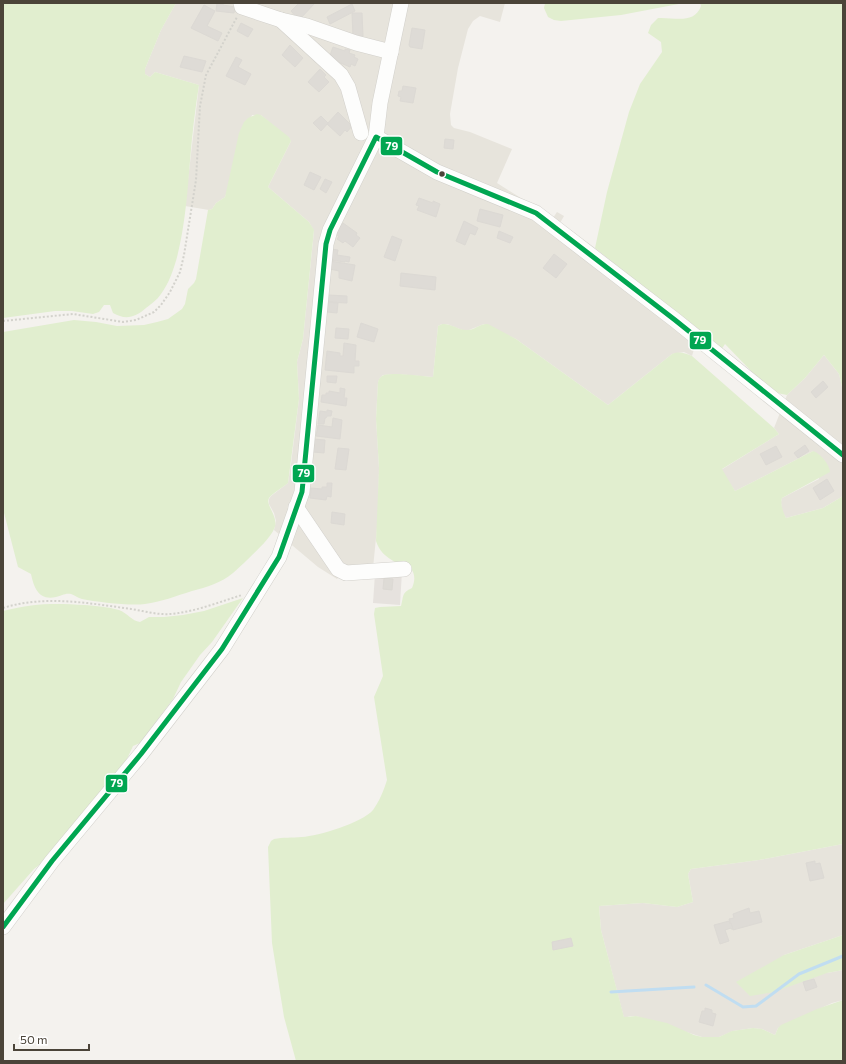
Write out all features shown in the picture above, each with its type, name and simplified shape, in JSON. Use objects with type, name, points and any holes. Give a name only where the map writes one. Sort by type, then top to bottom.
[{"type":"street","points":[[3,927],[52,861],[141,754],[222,649],[279,557],[302,492],[326,244],[330,230],[369,135],[380,103],[401,3]]},
{"type":"street","points":[[242,5],[281,20],[307,26],[356,43],[391,52]]},
{"type":"street","points":[[281,20],[341,75],[348,87],[369,135],[436,172],[536,213],[681,325],[843,455]]},
{"type":"street","points":[[296,507],[338,569],[346,573],[404,569]]},
{"type":"path","points":[[3,322],[73,314],[123,322],[136,320],[154,312],[161,305],[170,292],[180,272],[184,255],[196,180],[200,106],[206,75],[242,5]]},
{"type":"path","points":[[3,608],[45,601],[62,601],[132,609],[154,614],[171,614],[202,608],[259,589]]},
{"type":"shaded area","points":[[176,3],[505,3],[500,22],[480,16],[473,21],[468,29],[458,68],[450,114],[451,125],[454,128],[470,132],[512,149],[497,183],[553,218],[557,212],[564,216],[560,223],[595,248],[699,332],[692,356],[684,352],[672,354],[608,405],[516,339],[484,324],[469,330],[462,330],[447,324],[438,326],[433,377],[396,374],[383,375],[378,382],[376,419],[379,468],[378,518],[373,568],[346,569],[337,579],[318,567],[274,530],[276,521],[269,504],[269,499],[271,496],[288,483],[299,399],[297,362],[303,339],[314,231],[309,222],[268,187],[291,141],[261,115],[252,115],[225,197],[209,210],[185,206],[199,85],[155,72],[150,77],[145,74],[145,69],[161,30]]},
{"type":"shaded area","points":[[824,355],[839,374],[843,391],[843,496],[823,508],[786,518],[782,511],[782,498],[819,479],[813,451],[735,491],[721,470],[779,434],[774,428],[787,395],[805,378]]},
{"type":"shaded area","points":[[402,571],[400,605],[373,603],[375,574]]},
{"type":"shaded area","points":[[843,844],[843,935],[784,955],[827,973],[843,970],[843,1000],[832,1003],[778,1028],[775,1035],[762,1029],[753,1028],[733,1031],[719,1037],[702,1037],[636,1016],[624,1018],[601,930],[599,906],[643,903],[677,907],[693,902],[688,874],[691,869],[759,860]]},
{"type":"green space","points":[[3,3],[176,3],[161,30],[145,69],[145,74],[150,77],[155,72],[199,85],[183,230],[174,266],[161,294],[156,300],[134,316],[122,317],[113,313],[110,305],[104,305],[99,312],[93,314],[72,311],[55,311],[3,318]]},
{"type":"green space","points":[[545,3],[684,3],[621,15],[561,21],[548,17],[544,8]]},
{"type":"green space","points":[[700,3],[843,3],[843,391],[839,374],[824,355],[805,378],[787,395],[777,393],[754,374],[725,344],[721,350],[595,248],[607,192],[629,112],[640,84],[662,52],[661,42],[648,33],[651,25],[658,18],[683,19],[694,16],[701,6]]},
{"type":"green space","points":[[257,114],[261,115],[289,137],[291,141],[268,187],[309,222],[314,230],[303,339],[297,362],[299,399],[288,483],[270,496],[268,501],[275,520],[274,529],[260,547],[236,571],[219,582],[168,599],[151,603],[131,604],[81,599],[71,594],[50,598],[45,597],[38,592],[31,574],[18,567],[3,509],[3,332],[74,320],[117,326],[144,325],[168,319],[182,309],[185,304],[188,289],[196,279],[208,210],[212,209],[216,203],[225,197],[239,133],[244,122],[248,118]]},
{"type":"green space","points":[[442,324],[467,330],[488,324],[516,339],[608,405],[672,354],[684,353],[692,356],[779,434],[722,469],[735,491],[813,451],[821,457],[830,469],[830,472],[782,498],[781,503],[786,518],[823,508],[843,496],[843,844],[759,860],[691,869],[688,874],[693,902],[677,907],[643,903],[599,906],[601,930],[624,1017],[636,1016],[667,1023],[702,1037],[719,1037],[732,1031],[753,1028],[762,1029],[775,1035],[781,1025],[817,1009],[843,1000],[843,1061],[296,1061],[284,1017],[272,943],[268,847],[274,839],[309,836],[339,828],[360,820],[373,810],[386,784],[387,780],[374,697],[383,676],[374,614],[375,608],[401,606],[404,595],[412,588],[414,578],[413,572],[410,568],[396,563],[386,556],[379,548],[376,541],[379,468],[376,419],[378,382],[382,376],[389,374],[433,377],[438,326]]},
{"type":"green space","points":[[243,598],[212,642],[200,655],[181,682],[173,699],[140,743],[133,746],[127,759],[47,859],[34,869],[3,904],[3,611],[25,606],[44,604],[85,605],[119,610],[134,620],[140,622],[149,617],[183,615],[204,611]]},
{"type":"green space","points":[[843,935],[843,970],[827,973],[774,992],[750,996],[736,982],[784,955]]},
{"type":"building","points":[[217,3],[235,7],[234,13],[216,11]]},
{"type":"building","points":[[299,3],[315,3],[299,20],[291,11]]},
{"type":"building","points":[[352,4],[355,11],[330,24],[327,17]]},
{"type":"building","points":[[204,5],[215,11],[207,26],[222,33],[218,41],[191,28]]},
{"type":"building","points":[[352,13],[362,13],[363,36],[353,37]]},
{"type":"building","points":[[241,23],[253,29],[248,37],[237,31]]},
{"type":"building","points":[[412,28],[425,30],[422,49],[410,47],[409,45]]},
{"type":"building","points":[[290,45],[303,58],[295,67],[282,55]]},
{"type":"building","points":[[333,47],[345,51],[345,49],[350,50],[349,53],[355,55],[354,57],[358,59],[355,66],[351,64],[350,67],[329,58]]},
{"type":"building","points":[[184,56],[206,61],[202,72],[180,67]]},
{"type":"building","points":[[236,57],[242,60],[238,67],[251,74],[245,85],[226,76]]},
{"type":"building","points":[[320,69],[326,75],[324,77],[329,82],[319,92],[308,82]]},
{"type":"building","points":[[403,86],[416,88],[413,103],[400,101],[401,97],[398,96],[399,91],[402,91]]},
{"type":"building","points":[[338,112],[352,126],[347,132],[345,130],[340,136],[327,124]]},
{"type":"building","points":[[321,116],[328,123],[321,131],[313,123]]},
{"type":"building","points":[[445,139],[454,140],[453,149],[444,148]]},
{"type":"building","points":[[310,172],[321,177],[314,190],[304,185]]},
{"type":"building","points":[[325,179],[332,182],[326,193],[320,189]]},
{"type":"building","points":[[419,198],[440,204],[436,217],[417,210],[419,206],[416,205]]},
{"type":"building","points":[[480,209],[503,215],[500,227],[477,221]]},
{"type":"building","points":[[464,221],[478,228],[475,235],[470,233],[465,245],[456,241]]},
{"type":"building","points":[[343,223],[357,233],[356,235],[360,238],[353,247],[345,241],[343,243],[337,239],[339,236],[335,234]]},
{"type":"building","points":[[499,231],[513,237],[510,243],[497,238]]},
{"type":"building","points":[[392,236],[402,240],[395,261],[384,257]]},
{"type":"building","points":[[331,249],[338,250],[337,255],[350,257],[349,262],[330,260]]},
{"type":"building","points":[[554,254],[567,264],[556,278],[543,268]]},
{"type":"building","points":[[330,261],[355,265],[352,281],[339,278],[339,271],[330,269]]},
{"type":"building","points":[[401,273],[436,277],[435,290],[400,286]]},
{"type":"building","points":[[328,295],[347,296],[347,303],[328,302]]},
{"type":"building","points":[[328,302],[338,303],[337,313],[327,312]]},
{"type":"building","points":[[361,323],[378,329],[374,342],[357,337]]},
{"type":"building","points":[[336,328],[349,329],[348,339],[335,338]]},
{"type":"building","points":[[344,343],[356,345],[355,361],[359,361],[359,366],[354,366],[354,373],[325,370],[327,351],[340,353],[340,356],[343,356]]},
{"type":"building","points":[[327,376],[337,376],[336,383],[327,382]]},
{"type":"building","points":[[823,381],[828,387],[816,398],[811,392]]},
{"type":"building","points":[[340,388],[345,389],[344,398],[347,398],[346,406],[321,402],[322,395],[326,395],[329,391],[340,393]]},
{"type":"building","points":[[327,410],[332,411],[331,416],[327,416],[325,418],[324,424],[318,424],[320,411],[327,412]]},
{"type":"building","points":[[333,418],[342,420],[340,439],[316,436],[318,425],[332,427]]},
{"type":"building","points":[[314,439],[325,440],[324,453],[313,452]]},
{"type":"building","points":[[805,445],[809,451],[798,458],[794,453]]},
{"type":"building","points":[[776,446],[782,457],[766,465],[760,454]]},
{"type":"building","points":[[338,448],[349,449],[346,470],[335,469]]},
{"type":"building","points":[[827,479],[834,491],[820,500],[813,488]]},
{"type":"building","points":[[327,483],[332,483],[331,497],[327,496],[326,500],[310,498],[311,488],[322,489],[322,487],[327,487]]},
{"type":"building","points":[[332,512],[345,514],[344,525],[331,523]]},
{"type":"building","points":[[384,578],[393,579],[392,590],[383,589]]},
{"type":"building","points":[[815,861],[815,864],[820,863],[824,878],[810,881],[806,863]]},
{"type":"building","points":[[749,908],[750,913],[759,911],[762,922],[733,930],[729,919],[734,918],[733,914]]},
{"type":"building","points":[[729,921],[733,929],[731,928],[725,930],[729,941],[720,944],[714,925]]},
{"type":"building","points":[[571,938],[573,946],[553,950],[552,942]]},
{"type":"building","points":[[814,979],[817,987],[806,991],[803,982]]},
{"type":"building","points":[[705,1008],[712,1010],[712,1013],[716,1014],[713,1026],[699,1022],[702,1011],[705,1011]]},
{"type":"waterway","points":[[706,985],[743,1007],[756,1006],[799,974],[843,956]]},
{"type":"waterway","points":[[611,992],[694,987]]},
{"type":"transit line","name":"79","points":[[3,927],[52,861],[141,754],[222,649],[279,557],[302,492],[326,244],[330,230],[376,137],[437,172],[536,213],[675,320],[843,455]]}]
